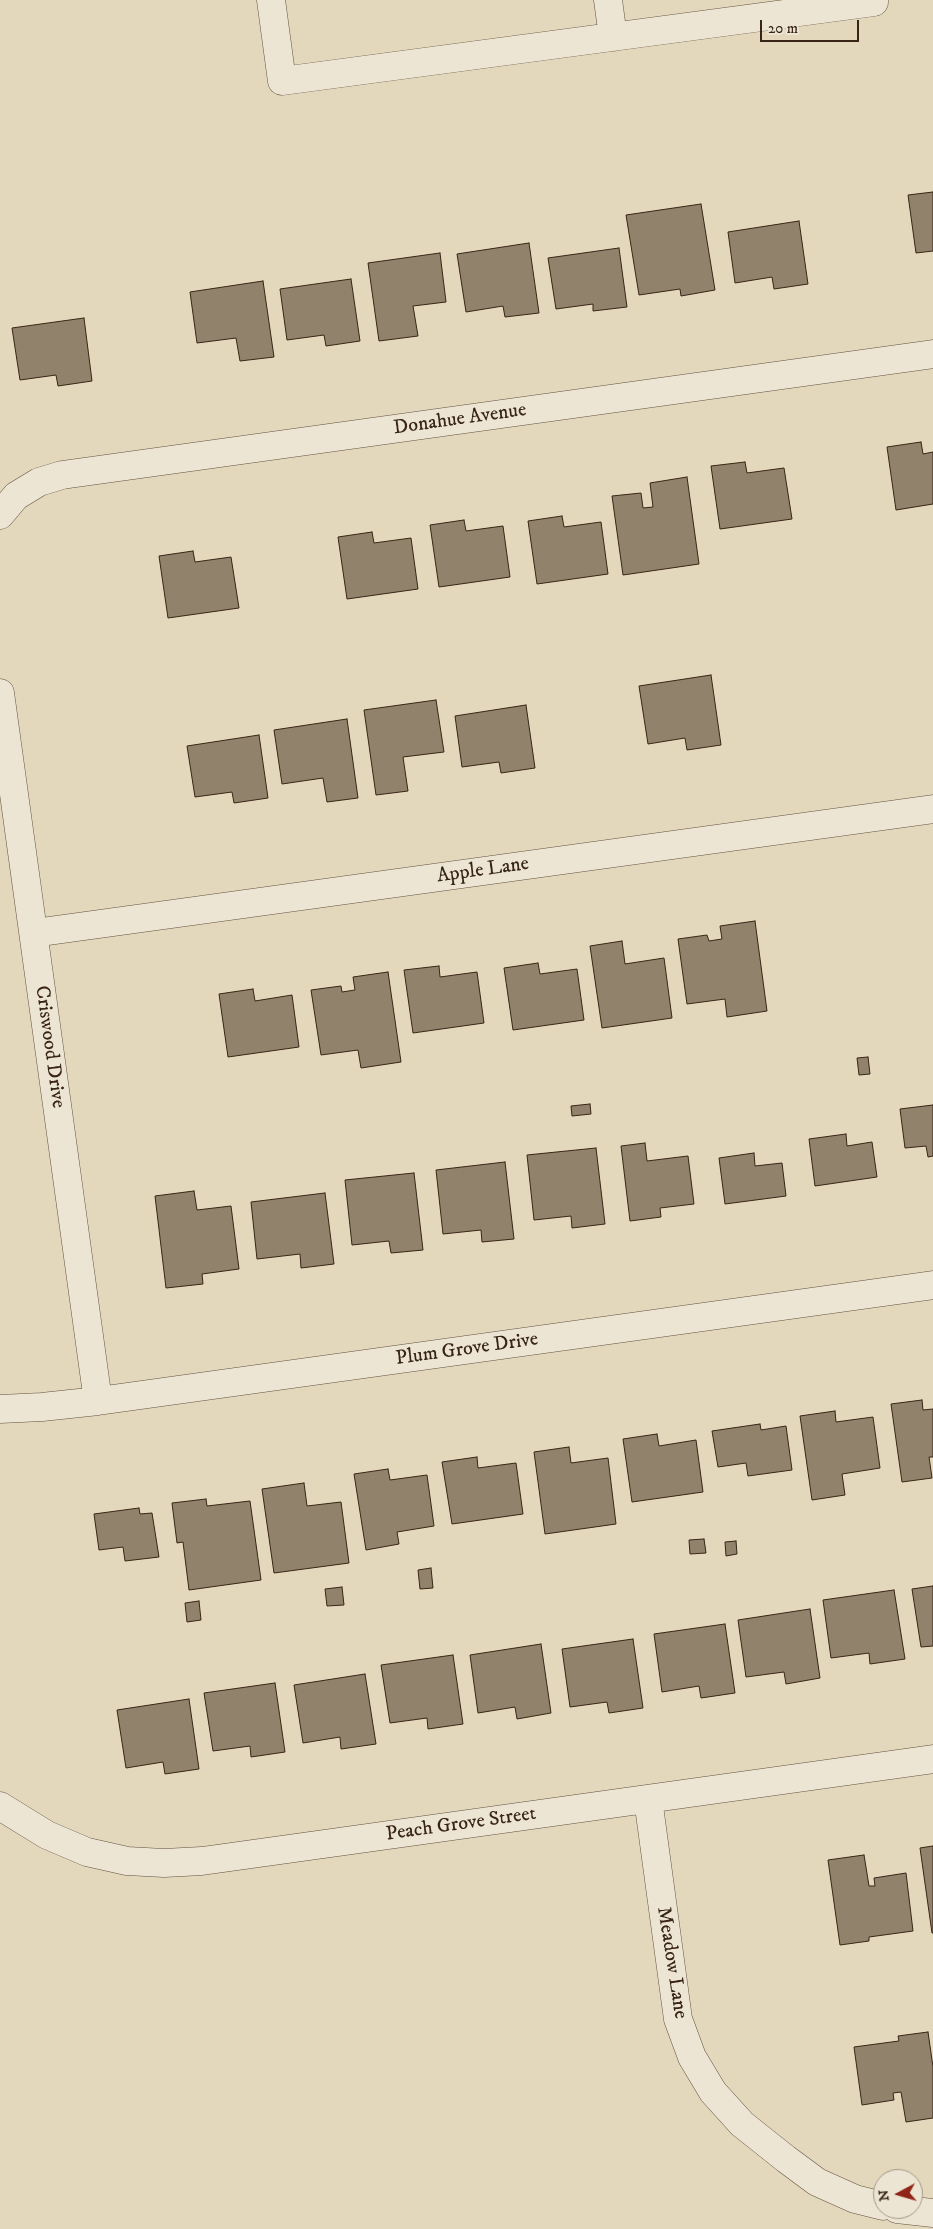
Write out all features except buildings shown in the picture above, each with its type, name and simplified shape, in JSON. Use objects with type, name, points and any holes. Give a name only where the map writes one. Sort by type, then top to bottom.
[{"type":"street","points":[[271,0],[282,80],[880,1]]},
{"type":"street","points":[[608,0],[613,37]]},
{"type":"street","name":"Donahue Avenue","points":[[0,515],[16,496],[39,482],[62,475],[933,354]]},
{"type":"street","name":"Criswood Drive","points":[[0,693],[98,1401]]},
{"type":"street","name":"Apple Lane","points":[[34,933],[933,809]]},
{"type":"street","name":"Plum Grove Drive","points":[[0,1409],[42,1408],[98,1401],[933,1285]]},
{"type":"street","name":"Peach Grove Street","points":[[0,1806],[47,1835],[87,1852],[127,1861],[164,1863],[211,1860],[933,1759]]},
{"type":"street","name":"Meadow Lane","points":[[648,1799],[678,2019],[692,2057],[714,2092],[742,2124],[817,2182],[855,2199],[873,2204]]}]
